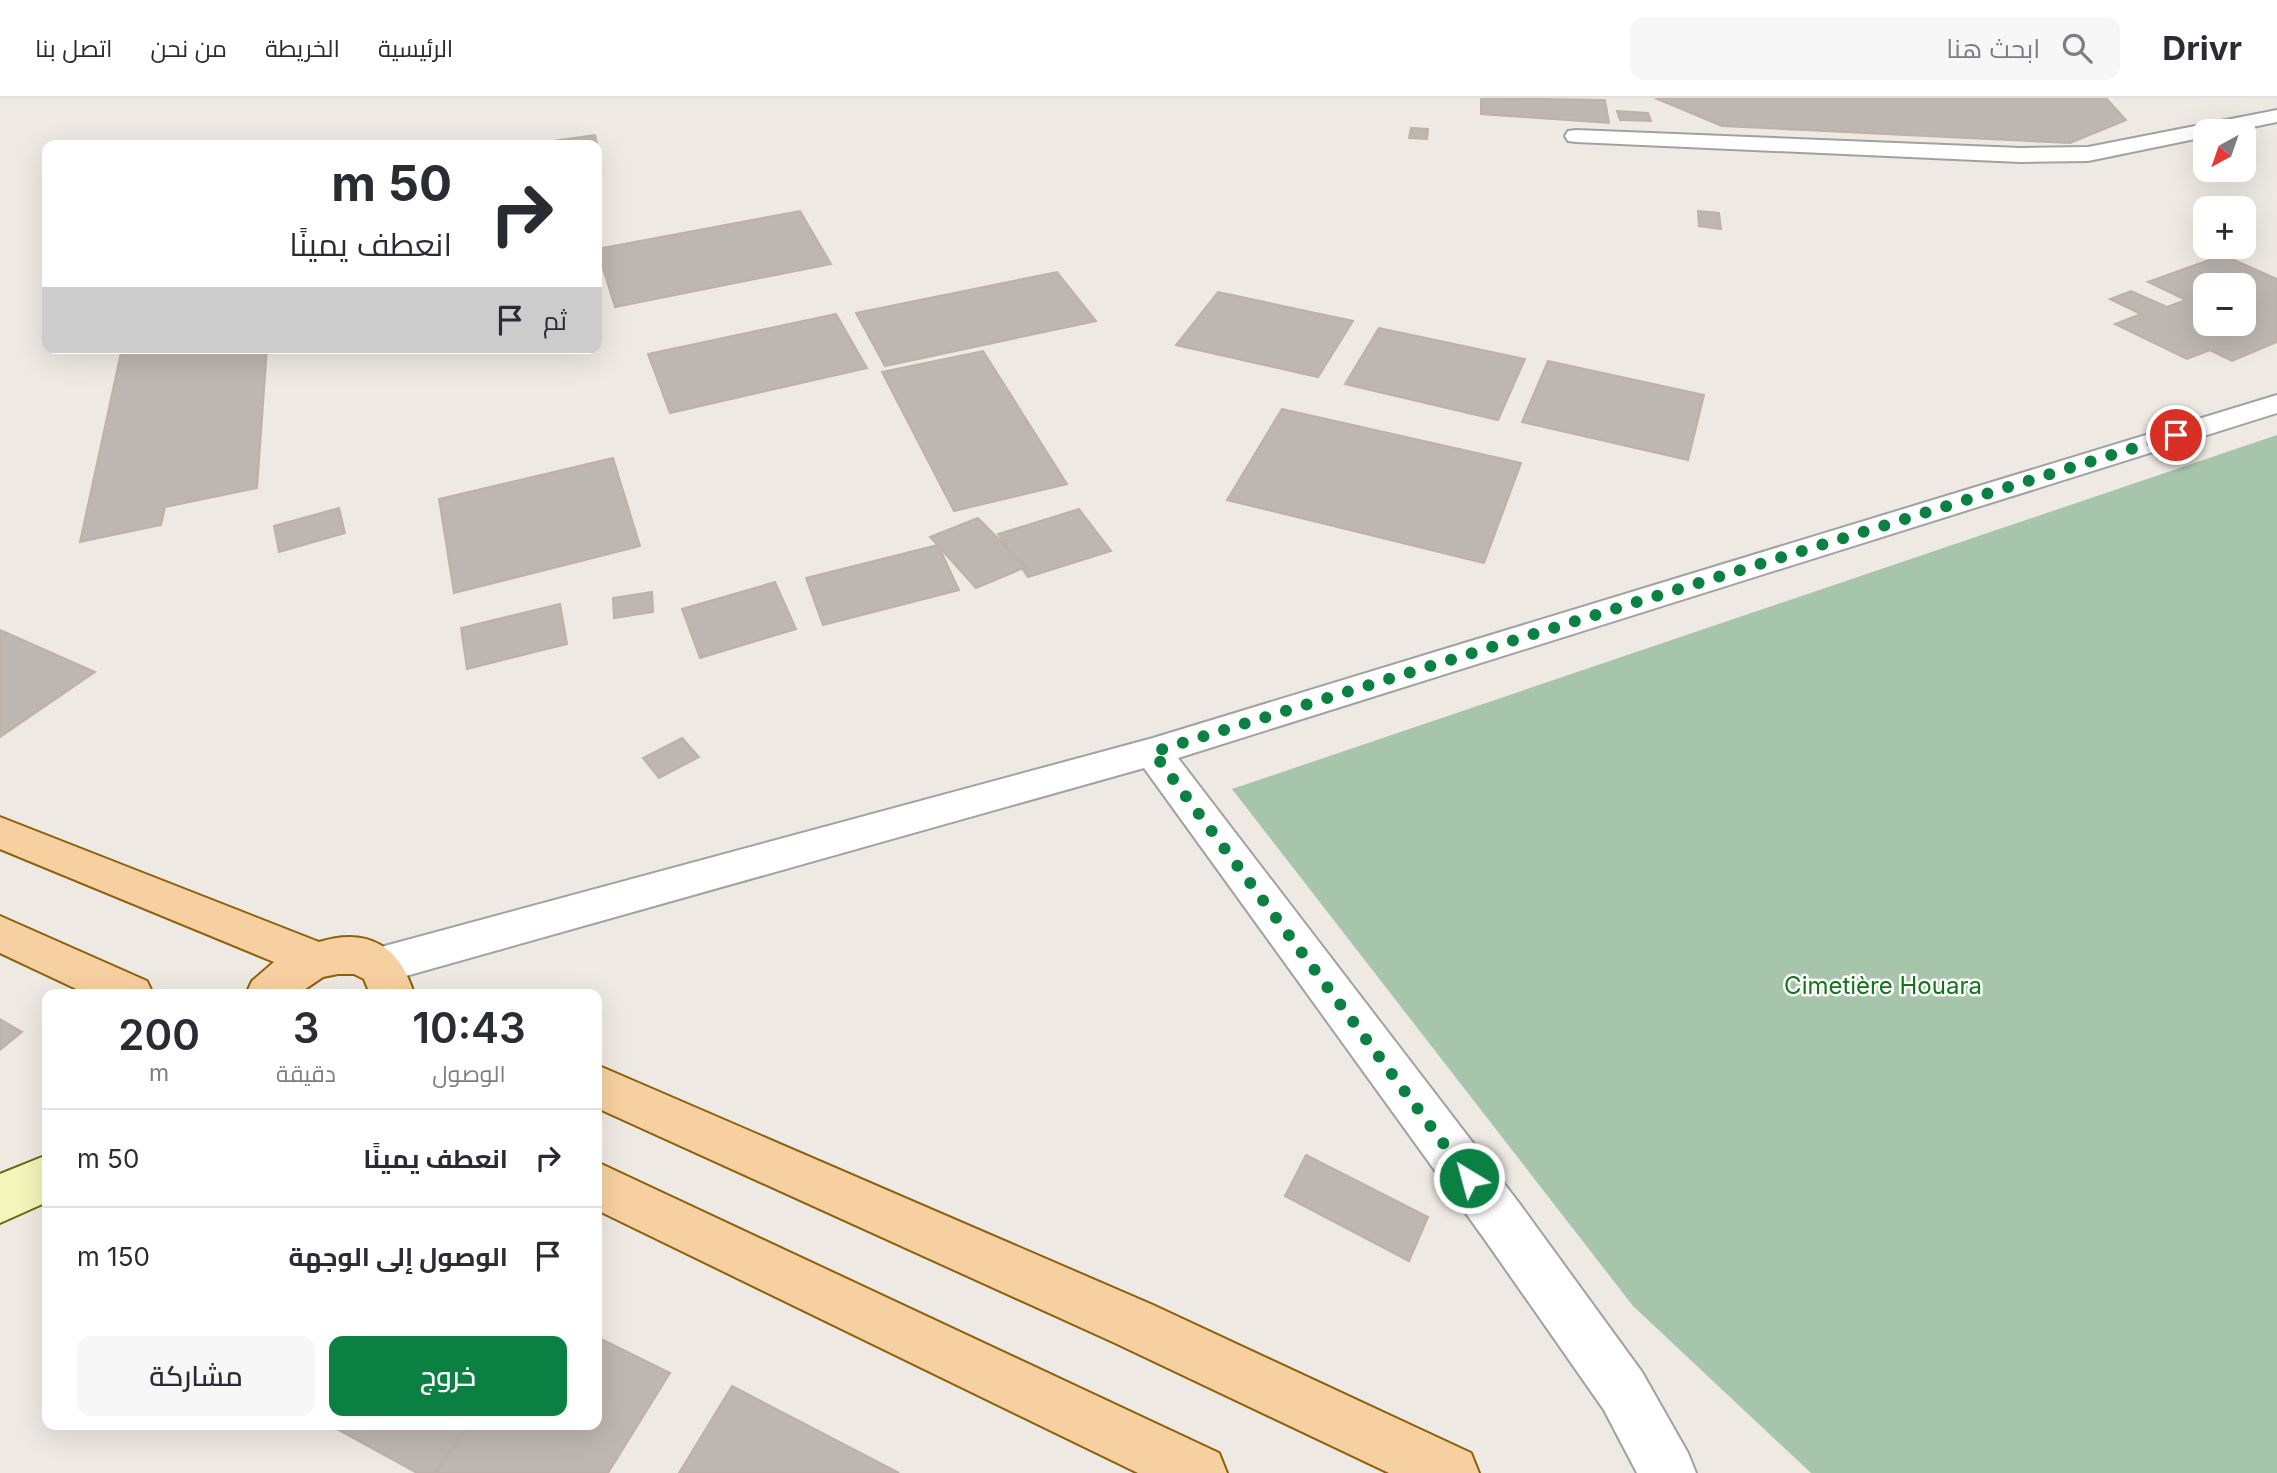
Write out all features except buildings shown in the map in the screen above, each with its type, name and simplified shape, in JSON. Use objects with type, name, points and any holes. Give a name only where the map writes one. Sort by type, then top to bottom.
[{"type":"main road","points":[[0,832],[318,961]]},
{"type":"main road","points":[[0,934],[120,989]]},
{"type":"main road","points":[[274,989],[295,972],[318,961],[342,956],[363,957],[389,987]]},
{"type":"main road","points":[[602,1088],[1134,1324],[1451,1473]]},
{"type":"main road","points":[[0,1199],[42,1180]]},
{"type":"main road","points":[[602,1187],[1199,1473]]},
{"type":"street","points":[[1576,136],[2020,155],[2088,155],[2277,116]]},
{"type":"street","points":[[389,987],[2277,404]]},
{"type":"street","points":[[1153,752],[1231,861],[1501,1220],[1623,1391],[1668,1473]]},
{"type":"green space","name":"Cimetière Houara","points":[[2277,435],[2277,1473],[1811,1473],[1633,1306],[1232,789]]},
{"type":"route","points":[[1469,1178],[1231,861],[1153,752],[2176,435]]}]
